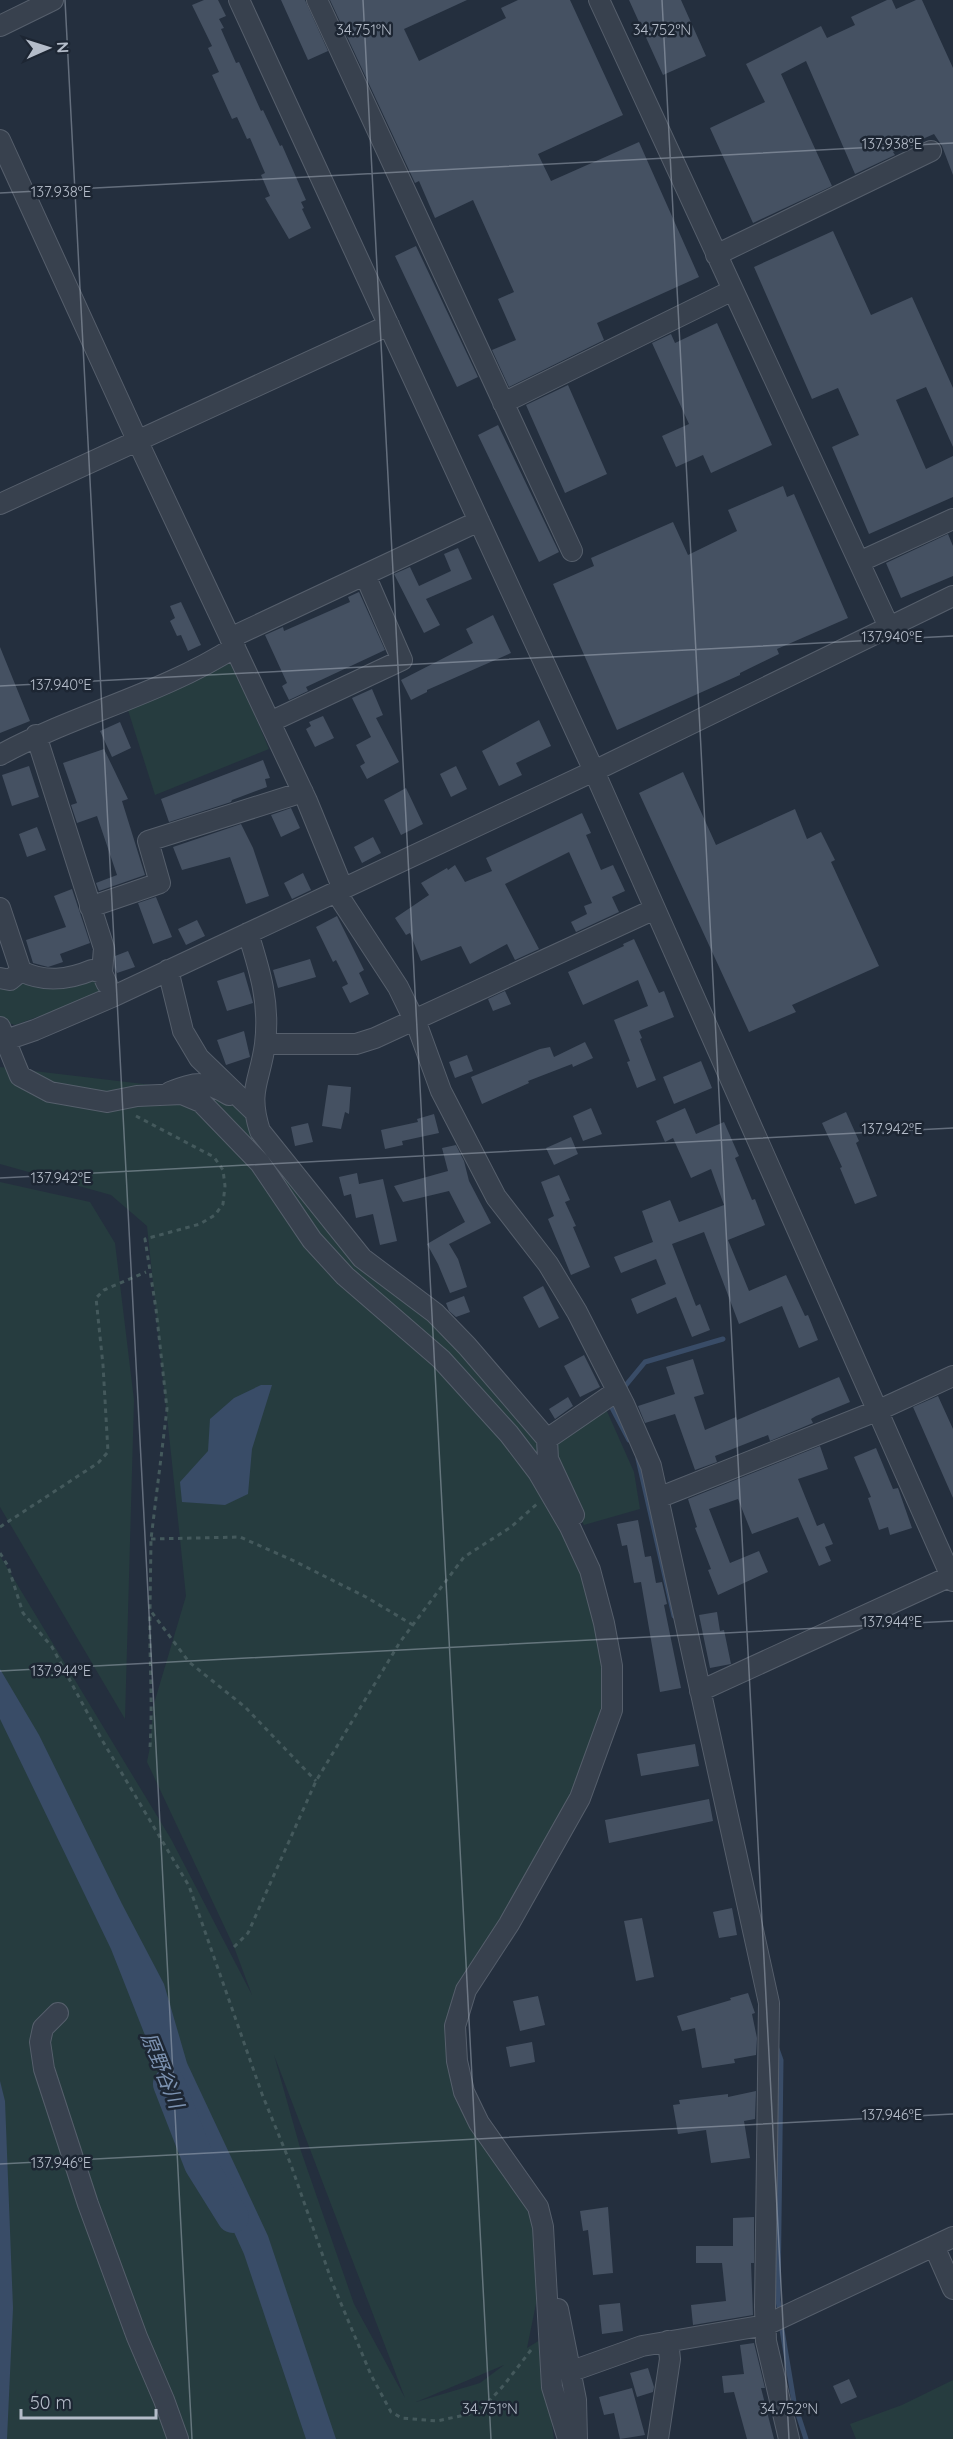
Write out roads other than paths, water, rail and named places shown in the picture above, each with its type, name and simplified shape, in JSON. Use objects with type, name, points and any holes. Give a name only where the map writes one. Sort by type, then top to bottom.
[{"type":"street","points":[[0,26],[53,0]]},
{"type":"street","points":[[239,0],[594,771],[951,1573],[700,1690]]},
{"type":"street","points":[[317,0],[572,551]]},
{"type":"street","points":[[599,0],[889,627]]},
{"type":"street","points":[[0,140],[138,442],[303,792],[340,891],[398,987],[441,1091],[496,1197],[548,1264],[577,1312],[617,1391],[651,1466],[769,2003],[766,2341],[789,2439]]},
{"type":"street","points":[[717,255],[931,151]]},
{"type":"street","points":[[503,403],[733,290]]},
{"type":"street","points":[[0,504],[389,325]]},
{"type":"street","points":[[859,562],[953,519]]},
{"type":"street","points":[[0,755],[36,735],[116,705],[218,657],[232,642],[479,521]]},
{"type":"street","points":[[270,722],[402,660],[365,575]]},
{"type":"street","points":[[590,1570],[570,1527],[538,1472],[509,1434],[441,1359],[345,1276],[312,1240],[260,1163],[201,1102],[182,1094],[137,1096],[107,1101],[50,1092],[20,1076],[2,1036],[112,997],[594,771],[953,596]]},
{"type":"street","points":[[36,735],[104,948],[102,973],[112,997]]},
{"type":"street","points":[[90,907],[160,883],[148,841],[303,792]]},
{"type":"street","points":[[0,908],[21,970],[33,977],[61,980],[93,970],[102,973]]},
{"type":"street","points":[[265,1044],[356,1044],[375,1038],[655,909]]},
{"type":"street","points":[[248,933],[264,982],[265,1044],[254,1092],[254,1111],[260,1131],[362,1258],[435,1313],[467,1346],[547,1439],[548,1459],[573,1512],[604,1623],[612,1666],[612,1710],[609,1720],[580,1798],[509,1924],[466,1990],[455,2026],[457,2061],[464,2092],[479,2123],[538,2207],[543,2227],[552,2387],[568,2439]]},
{"type":"street","points":[[0,978],[10,980],[21,970]]},
{"type":"street","points":[[168,970],[183,1031],[199,1058],[254,1111]]},
{"type":"street","points":[[162,1095],[193,1084],[212,1085],[254,1111]]},
{"type":"street","points":[[658,1498],[879,1410],[953,1376]]},
{"type":"street","points":[[547,1439],[617,1391]]},
{"type":"street","points":[[58,2013],[43,2028],[40,2042],[44,2069],[88,2204],[137,2337],[178,2439]]},
{"type":"street","points":[[572,2371],[642,2346],[766,2325],[953,2237]]},
{"type":"street","points":[[934,2246],[953,2289]]},
{"type":"street","points":[[546,2285],[560,2311],[572,2371],[576,2400],[576,2439]]},
{"type":"street","points":[[658,2439],[670,2359],[668,2341]]},
{"type":"water","points":[[261,1385],[272,1385],[252,1449],[248,1494],[225,1505],[182,1502],[180,1482],[208,1451],[210,1419],[234,1398]]},
{"type":"water","points":[[0,1669],[39,1735],[164,1984],[187,2063],[268,2236],[336,2439],[306,2439],[244,2254],[150,2048],[111,1949],[0,1719]]},
{"type":"water","points":[[0,2081],[5,2101],[13,2308],[7,2439],[0,2439]]},
{"type":"waterway","points":[[621,1391],[645,1362],[723,1339]]},
{"type":"waterway","points":[[613,1400],[610,1404],[629,1440]]},
{"type":"waterway","points":[[638,1459],[674,1616]]},
{"type":"waterway","points":[[776,2046],[781,2060],[778,2300],[780,2314]]},
{"type":"waterway","name":"原野谷川","points":[[169,2084],[200,2164],[233,2217]]},
{"type":"waterway","points":[[781,2324],[794,2402],[806,2439]]}]
